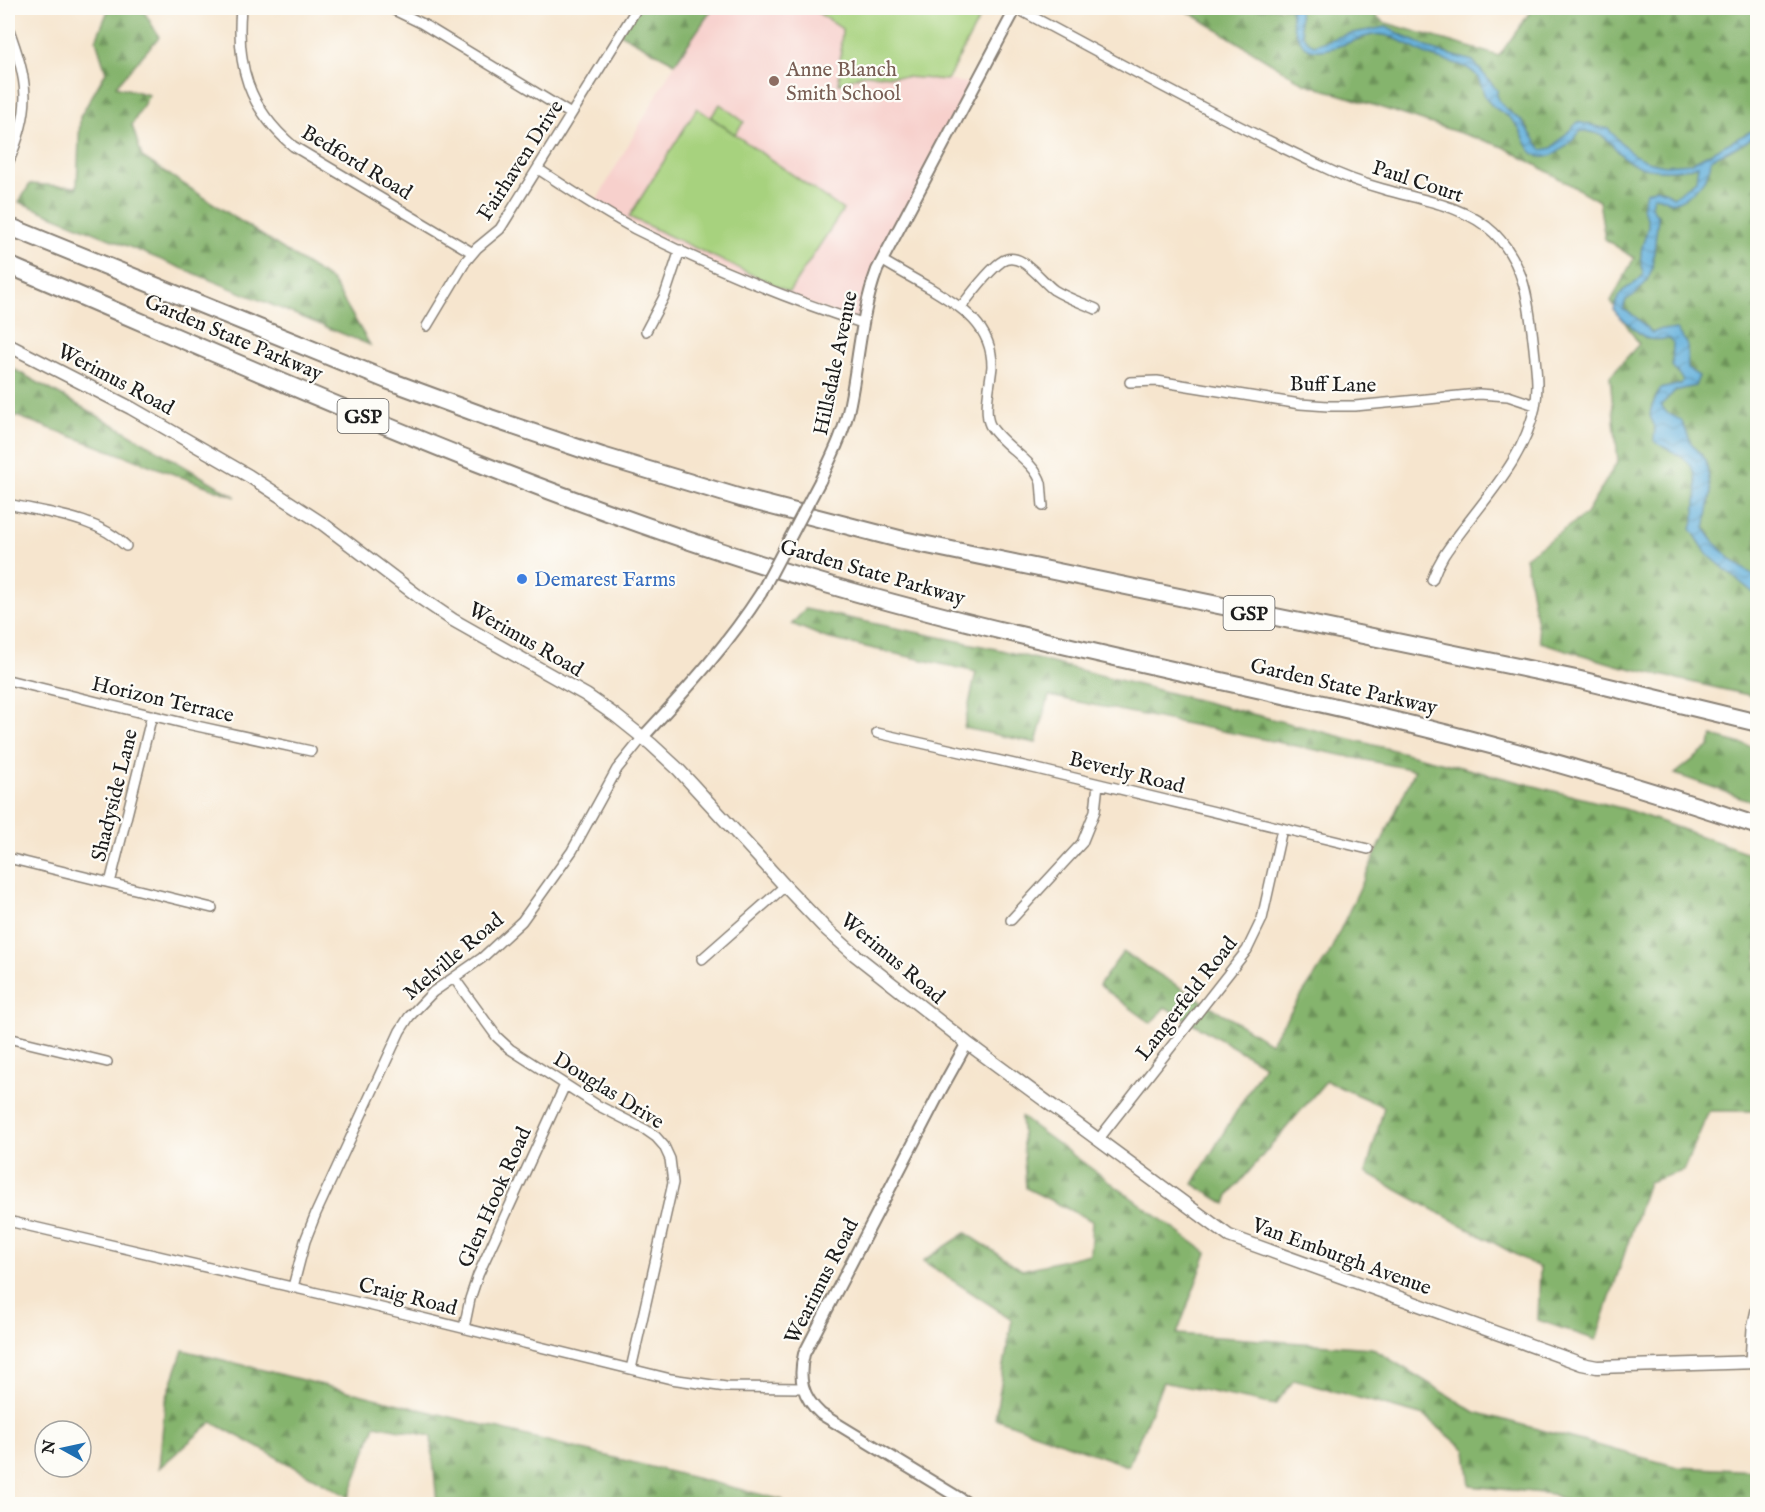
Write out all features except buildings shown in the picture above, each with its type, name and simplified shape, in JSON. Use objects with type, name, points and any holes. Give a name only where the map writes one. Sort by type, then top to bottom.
[{"type":"highway","name":"Garden State Parkway","points":[[8,226],[387,380],[546,438],[732,495],[903,540],[1610,687],[1758,723]]},
{"type":"highway","name":"Garden State Parkway","points":[[8,265],[483,466],[600,510],[772,568],[878,599],[992,628],[1477,741],[1758,826]]},
{"type":"main road","name":"Werimus Road","points":[[8,345],[131,408],[286,499],[455,621],[586,695],[643,737],[678,769],[826,929],[854,954],[967,1043]]},
{"type":"main road","name":"Van Emburgh Avenue","points":[[967,1043],[1229,1236],[1581,1364],[1597,1367],[1754,1362]]},
{"type":"street","name":"Bedford Road","points":[[241,8],[240,49],[244,72],[257,105],[280,134],[294,146],[473,253]]},
{"type":"street","points":[[390,8],[421,23],[571,114]]},
{"type":"street","name":"Fairhaven Drive","points":[[427,326],[473,253],[500,229],[637,8]]},
{"type":"street","name":"Hillsdale Avenue","points":[[643,737],[730,639],[761,593],[820,481],[844,427],[868,295],[882,261],[1016,8]]},
{"type":"street","name":"Paul Court","points":[[1016,8],[1320,166],[1383,189],[1444,206],[1477,220],[1492,231],[1510,251],[1518,266],[1528,297],[1537,379],[1535,405],[1524,442],[1514,461],[1439,560],[1432,580]]},
{"type":"street","points":[[8,27],[21,63],[26,99],[21,132],[8,163]]},
{"type":"street","points":[[538,169],[605,212],[680,250],[782,295],[862,323]]},
{"type":"street","points":[[646,331],[665,295],[680,250]]},
{"type":"street","points":[[961,307],[1000,262],[1014,259],[1029,267],[1056,291],[1096,309]]},
{"type":"street","points":[[882,261],[961,307],[976,321],[991,350],[992,366],[987,418],[998,436],[1026,461],[1040,481],[1043,506]]},
{"type":"street","name":"Buff Lane","points":[[1130,382],[1157,381],[1300,404],[1328,406],[1355,406],[1494,394],[1535,405]]},
{"type":"street","points":[[8,504],[93,524],[108,531],[126,546]]},
{"type":"street","name":"Horizon Terrace","points":[[8,680],[311,751]]},
{"type":"street","name":"Shadyside Lane","points":[[110,883],[152,715]]},
{"type":"street","name":"Beverly Road","points":[[877,733],[1368,849]]},
{"type":"street","name":"Melville Road","points":[[293,1287],[305,1241],[316,1212],[400,1031],[420,1004],[503,940],[539,900],[572,851],[617,769],[643,737]]},
{"type":"street","points":[[1011,920],[1082,843],[1095,811],[1098,784]]},
{"type":"street","name":"Langerfeld Road","points":[[1098,1140],[1247,950],[1262,920],[1282,829]]},
{"type":"street","points":[[8,858],[212,908]]},
{"type":"street","points":[[702,959],[785,886]]},
{"type":"street","name":"Douglas Drive","points":[[454,978],[497,1037],[510,1049],[597,1105],[646,1130],[664,1146],[670,1159],[673,1183],[631,1369]]},
{"type":"street","points":[[8,1038],[107,1062]]},
{"type":"street","name":"Wearimus Road","points":[[802,1388],[800,1376],[804,1354],[967,1043]]},
{"type":"street","name":"Glen Hook Road","points":[[464,1328],[478,1275],[565,1085]]},
{"type":"street","name":"Craig Road","points":[[8,1221],[701,1385],[802,1388]]},
{"type":"street","points":[[1754,1362],[1752,1328],[1758,1301]]},
{"type":"street","points":[[802,1388],[812,1406],[820,1414],[969,1504]]},
{"type":"shaded area","points":[[713,8],[811,8],[842,29],[839,83],[864,74],[975,84],[877,270],[862,323],[763,287],[594,205],[675,63]]},
{"type":"green space","points":[[109,8],[142,8],[159,37],[116,86],[149,95],[132,125],[142,157],[332,281],[370,345],[19,202],[30,184],[77,187],[80,117],[106,72],[96,40]]},
{"type":"green space","points":[[635,8],[713,8],[675,63],[619,33]]},
{"type":"green space","points":[[811,8],[985,8],[947,80],[864,74],[839,84],[842,29]]},
{"type":"green space","points":[[1182,8],[1368,8],[1383,22],[1499,56],[1533,8],[1757,8],[1757,697],[1616,665],[1540,642],[1525,557],[1586,514],[1618,461],[1610,376],[1639,344],[1611,301],[1634,258],[1605,239],[1599,201],[1504,147],[1304,83]]},
{"type":"green space","points":[[720,104],[744,122],[735,134],[711,117]]},
{"type":"green space","points":[[697,108],[843,210],[789,292],[629,217]]},
{"type":"green space","points":[[8,366],[123,430],[236,497],[8,413]]},
{"type":"green space","points":[[805,609],[1001,650],[1625,809],[1757,856],[1757,1111],[1709,1111],[1683,1171],[1648,1182],[1596,1340],[1538,1320],[1540,1268],[1366,1173],[1384,1107],[1326,1081],[1229,1195],[1226,1204],[1193,1184],[1264,1065],[1165,1007],[1151,1023],[1099,985],[1123,952],[1270,1043],[1328,956],[1415,770],[1049,696],[1036,743],[964,728],[976,672],[826,638],[792,624]]},
{"type":"green space","points":[[1712,736],[1757,748],[1757,803],[1675,774],[1710,746]]},
{"type":"green space","points":[[1021,1117],[1207,1253],[1177,1334],[1372,1348],[1475,1412],[1678,1467],[1757,1471],[1757,1504],[1573,1504],[1552,1494],[1470,1486],[1466,1450],[1424,1416],[1294,1380],[1275,1405],[1163,1382],[1128,1466],[995,1418],[1012,1319],[923,1261],[966,1233],[1022,1270],[1090,1254],[1092,1221],[1026,1188]]},
{"type":"green space","points":[[183,1350],[783,1500],[782,1504],[437,1504],[431,1436],[375,1425],[349,1497],[212,1422],[159,1468],[165,1403]]},
{"type":"water","points":[[1290,8],[1299,8],[1303,34],[1314,45],[1347,34],[1386,27],[1433,50],[1473,61],[1497,90],[1497,98],[1506,109],[1521,120],[1542,150],[1552,148],[1578,122],[1608,129],[1632,154],[1647,161],[1665,165],[1691,163],[1757,128],[1757,134],[1744,143],[1711,159],[1703,180],[1685,198],[1671,203],[1661,197],[1653,196],[1651,206],[1658,217],[1652,269],[1647,281],[1636,294],[1626,300],[1623,309],[1636,317],[1652,333],[1662,329],[1676,330],[1687,343],[1688,369],[1699,376],[1695,386],[1675,391],[1661,405],[1667,413],[1681,420],[1692,444],[1706,460],[1711,493],[1705,529],[1728,557],[1757,577],[1757,596],[1707,554],[1691,529],[1697,490],[1692,468],[1680,456],[1654,441],[1655,427],[1650,416],[1660,389],[1681,384],[1683,380],[1672,366],[1673,343],[1670,339],[1652,340],[1645,337],[1614,310],[1616,301],[1622,292],[1643,275],[1641,258],[1648,221],[1642,208],[1646,192],[1656,188],[1673,197],[1696,180],[1698,165],[1671,170],[1642,167],[1626,159],[1603,136],[1581,131],[1559,152],[1545,157],[1538,156],[1529,148],[1516,124],[1485,97],[1479,79],[1467,68],[1432,57],[1388,36],[1380,35],[1365,37],[1327,49],[1310,49],[1302,43],[1296,33]]},
{"type":"place","name":"Anne Blanch Smith School","points":[[774,81]]},
{"type":"place","name":"Demarest Farms","points":[[522,579]]}]
